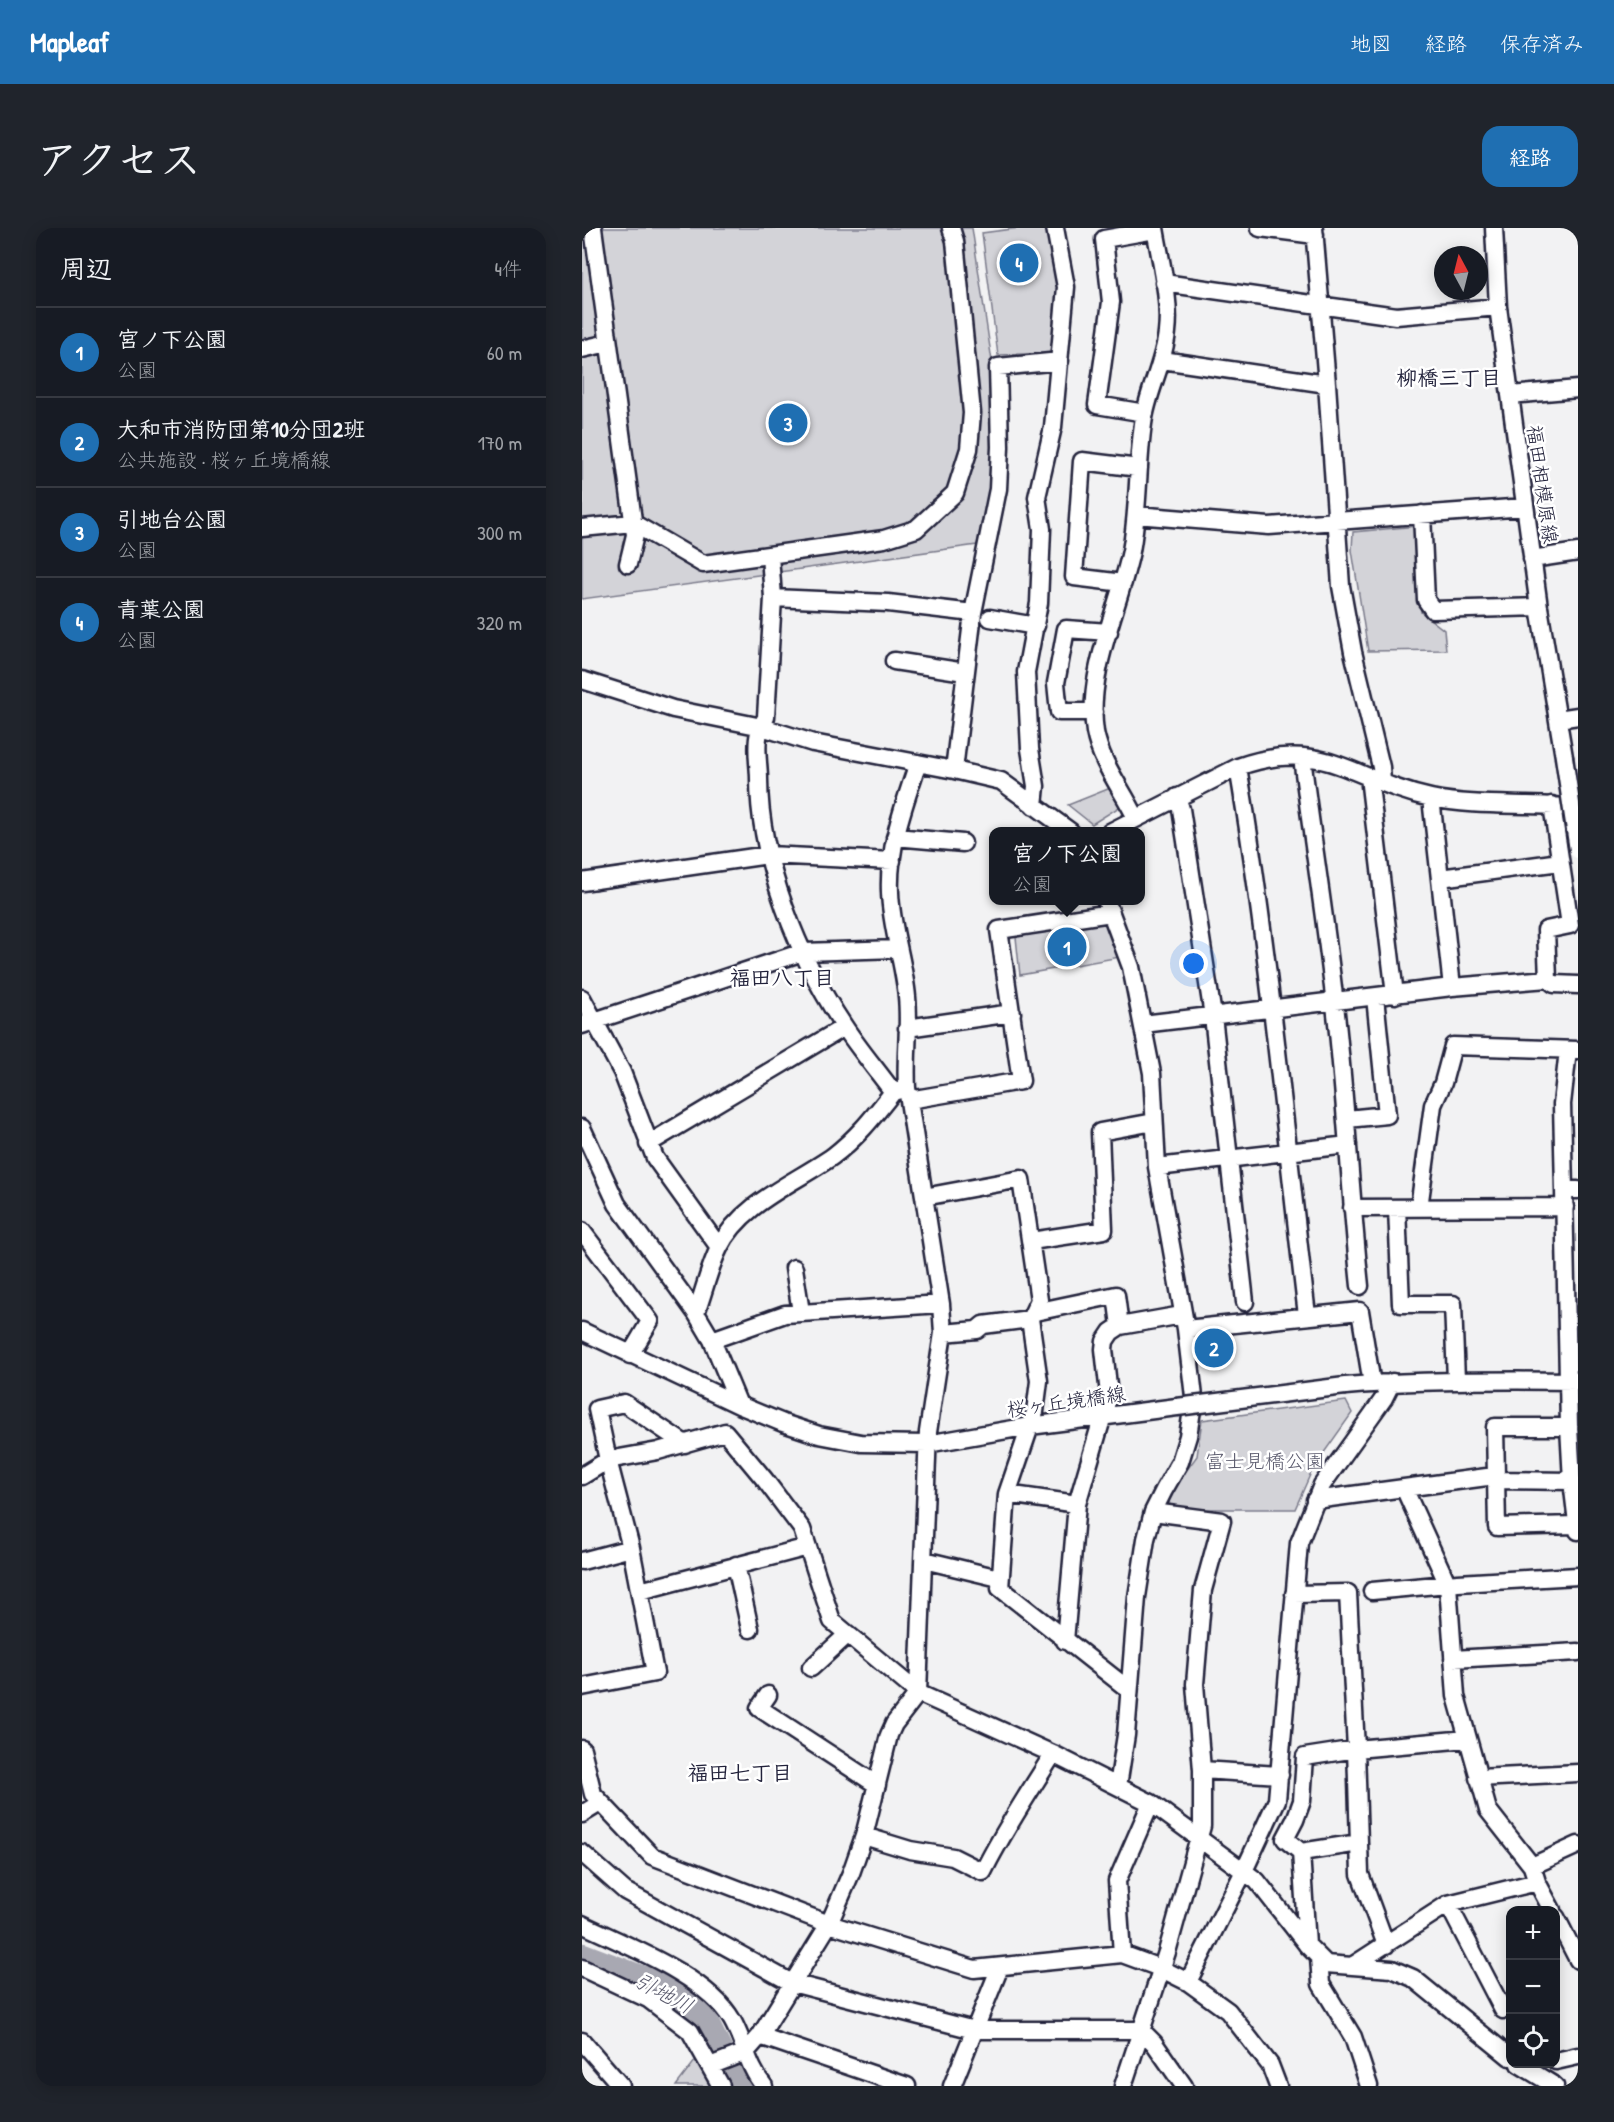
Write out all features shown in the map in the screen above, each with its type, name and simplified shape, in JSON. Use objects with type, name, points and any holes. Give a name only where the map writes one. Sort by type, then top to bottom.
[{"type":"street","points":[[593,228],[635,535],[628,564]]},
{"type":"street","points":[[582,528],[633,523],[703,564],[884,539],[916,529],[955,493],[969,449],[972,413],[955,241],[951,228]]},
{"type":"street","points":[[1034,806],[1036,786],[1030,749],[1026,672],[1039,603],[1042,529],[1037,497],[1053,427],[1066,287],[1055,228]]},
{"type":"street","points":[[1260,228],[1314,231],[1341,586],[1351,641],[1381,766],[1376,780],[1395,995]]},
{"type":"street","name":"福田相模原線","points":[[1494,228],[1498,307],[1532,559],[1578,850]]},
{"type":"street","points":[[1136,818],[1099,748],[1094,712],[1098,670],[1131,549],[1145,413],[1162,360],[1168,320],[1155,229],[1104,239],[1111,302],[1097,405],[1145,413]]},
{"type":"street","points":[[1164,283],[1396,316],[1498,307]]},
{"type":"street","points":[[582,349],[608,343]]},
{"type":"street","points":[[1162,360],[1327,384]]},
{"type":"street","points":[[954,770],[965,672],[982,616],[998,489],[1000,447],[998,367],[1060,361]]},
{"type":"street","points":[[1510,395],[1578,388]]},
{"type":"street","points":[[1123,583],[1074,576],[1083,461],[1139,468]]},
{"type":"street","points":[[1136,515],[1255,526],[1525,507]]},
{"type":"street","points":[[1422,514],[1426,600],[1433,610],[1539,608]]},
{"type":"street","points":[[1532,559],[1578,552]]},
{"type":"street","points":[[770,555],[773,598],[766,717],[758,734],[759,801],[768,855],[803,952],[821,989],[844,1027],[903,1093]]},
{"type":"street","points":[[773,598],[888,603],[1036,626]]},
{"type":"street","points":[[1094,712],[1059,712],[1056,683],[1066,629],[1109,632]]},
{"type":"street","points":[[894,661],[965,672]]},
{"type":"street","points":[[582,680],[673,709],[762,727],[813,743],[1001,781],[1065,827]]},
{"type":"street","points":[[1558,719],[1578,716]]},
{"type":"street","points":[[1118,827],[1238,767],[1259,759],[1279,756],[1319,758],[1338,763],[1376,780],[1431,798],[1475,803],[1578,808]]},
{"type":"street","points":[[1302,756],[1335,1002],[1360,1286]]},
{"type":"street","points":[[710,2066],[743,2053],[760,2036],[829,1924],[864,1836],[889,1735],[894,1724],[918,1693],[927,1444],[943,1333],[941,1304],[924,1197],[903,1093],[907,997],[890,892],[899,818],[918,763]]},
{"type":"street","points":[[1238,767],[1273,1009],[1287,1152],[1307,1315]]},
{"type":"street","points":[[1177,797],[1181,809],[1213,1016],[1245,1302]]},
{"type":"street","points":[[1431,798],[1452,987]]},
{"type":"street","points":[[1548,979],[1546,930],[1570,925],[1552,805]]},
{"type":"street","points":[[895,837],[963,843]]},
{"type":"street","points":[[582,882],[768,855],[892,861]]},
{"type":"street","points":[[1440,878],[1560,862]]},
{"type":"street","points":[[696,1313],[719,1247],[740,1220],[765,1199],[832,1156],[859,1135],[903,1093],[1021,1081],[999,930],[1108,907],[1131,967],[1152,1072],[1157,1167],[1184,1322],[1194,1397],[1188,1436],[1180,1462],[1153,1512],[1146,1539],[1137,1597],[1126,1735],[1118,1786]]},
{"type":"street","points":[[589,1023],[803,952],[898,949]]},
{"type":"street","points":[[1143,1024],[1452,987],[1548,979],[1554,984],[1578,985]]},
{"type":"street","points":[[1347,1119],[1387,1115],[1375,997]]},
{"type":"street","points":[[582,998],[589,1023],[622,1072],[655,1158],[719,1247]]},
{"type":"street","points":[[907,1028],[1012,1013]]},
{"type":"street","points":[[648,1144],[844,1027]]},
{"type":"street","points":[[1419,1208],[1433,1105],[1443,1083],[1453,1046],[1573,1050],[1562,1104],[1571,1190],[1565,1207],[1572,1239],[1573,1381],[1569,1427],[1572,1481],[1578,1528],[1497,1527],[1495,1427],[1569,1427]]},
{"type":"street","points":[[1031,1241],[1104,1230],[1100,1132],[1154,1122]]},
{"type":"street","points":[[582,1128],[617,1204],[696,1313],[712,1340],[739,1406]]},
{"type":"street","points":[[1157,1167],[1348,1145]]},
{"type":"street","points":[[924,1197],[1021,1179],[1039,1300],[1033,1316],[1039,1381],[1036,1406],[1007,1494],[1000,1588],[1128,1689]]},
{"type":"street","points":[[1352,1208],[1565,1207]]},
{"type":"street","points":[[1397,1208],[1401,1304],[1453,1304],[1456,1380]]},
{"type":"street","points":[[582,1231],[650,1321],[630,1355]]},
{"type":"street","points":[[794,1268],[801,1312]]},
{"type":"street","points":[[943,1333],[977,1330],[983,1325],[1033,1316],[1116,1295],[1120,1326]]},
{"type":"street","points":[[712,1340],[785,1314],[941,1304]]},
{"type":"street","points":[[1065,1641],[1077,1504],[1104,1416],[1110,1385],[1104,1349],[1105,1341],[1111,1332],[1120,1326],[1360,1311],[1372,1384]]},
{"type":"street","name":"桜ヶ丘境橋線","points":[[582,1331],[739,1406],[783,1424],[819,1435],[861,1443],[927,1444],[1030,1426],[1345,1386],[1456,1380],[1573,1381]]},
{"type":"street","points":[[1188,1982],[1277,1800],[1299,1543],[1322,1485],[1384,1398],[1392,1382]]},
{"type":"street","points":[[582,1687],[655,1673],[631,1548],[597,1409],[624,1403],[685,1444]]},
{"type":"street","points":[[582,1476],[608,1460],[658,1451],[725,1432],[802,1529],[832,1621],[918,1693],[1053,1754],[1151,1803],[1257,1881],[1313,1952],[1326,1964],[1392,1969],[1413,1978],[1506,2054]]},
{"type":"street","points":[[1315,1500],[1472,1478],[1572,1481]]},
{"type":"street","points":[[1404,1488],[1448,1585],[1456,1696],[1488,1809],[1534,1874],[1550,1906]]},
{"type":"street","points":[[1007,1494],[1077,1504]]},
{"type":"street","points":[[1123,2086],[1167,1952],[1200,1838],[1202,1770],[1195,1683],[1203,1590],[1222,1521],[1153,1512]]},
{"type":"street","points":[[640,1591],[808,1547]]},
{"type":"street","points":[[582,1561],[631,1548]]},
{"type":"street","points":[[924,1560],[999,1578]]},
{"type":"street","points":[[736,1565],[750,1629]]},
{"type":"street","points":[[1372,1591],[1578,1576]]},
{"type":"street","points":[[1294,1594],[1348,1593],[1360,1874],[1386,1945]]},
{"type":"street","points":[[811,1668],[848,1634]]},
{"type":"street","points":[[1453,1659],[1578,1652]]},
{"type":"street","points":[[768,1695],[759,1708],[877,1785]]},
{"type":"street","points":[[1369,2086],[1353,2037],[1321,1984],[1313,1952],[1301,1852],[1285,1839],[1302,1801],[1305,1757],[1356,1749],[1467,1739]]},
{"type":"street","points":[[582,1749],[593,1794],[652,1856],[829,1924],[974,1969],[1122,1954],[1160,1968],[1188,1982],[1228,2011],[1270,2065],[1278,2086]]},
{"type":"street","points":[[864,1836],[910,1850],[953,1857],[983,1872],[999,1838],[1013,1820],[1053,1754]]},
{"type":"street","points":[[1202,1770],[1280,1775]]},
{"type":"street","points":[[1478,1778],[1578,1773]]},
{"type":"street","points":[[582,1814],[600,1803]]},
{"type":"street","points":[[1122,1954],[1117,1881],[1151,1803]]},
{"type":"street","points":[[1301,1852],[1359,1843]]},
{"type":"street","points":[[1352,1966],[1448,1904],[1534,1874],[1578,1845]]},
{"type":"street","points":[[582,1853],[625,1891],[792,1983],[974,2030],[1141,2030],[1154,2043],[1184,2086]]},
{"type":"street","points":[[1448,1904],[1503,2010]]},
{"type":"street","points":[[582,1924],[684,1974],[709,1992],[732,2020],[743,2053],[764,2086]]},
{"type":"street","points":[[1560,1925],[1578,1960]]},
{"type":"street","points":[[952,2086],[1000,1967]]},
{"type":"street","points":[[582,1968],[648,1999],[690,2031],[722,2086]]},
{"type":"street","points":[[760,2036],[908,2086]]},
{"type":"street","points":[[582,2041],[621,2086]]},
{"type":"street","points":[[1560,2060],[1578,2056]]},
{"type":"street","points":[[1525,2068],[1555,2086]]},
{"type":"green space","points":[[582,228],[972,228],[993,368],[993,478],[977,545],[582,599]]},
{"type":"green space","points":[[1020,228],[1047,228],[1058,293],[1053,353],[998,355],[982,233]]},
{"type":"green space","points":[[1418,526],[1421,612],[1444,630],[1446,650],[1368,651],[1352,550],[1353,532]]},
{"type":"green space","points":[[1113,787],[1121,806],[1092,824],[1068,805]]},
{"type":"green space","points":[[1107,921],[1120,957],[1020,975],[1016,937]]},
{"type":"green space","name":"富士見橋公園","points":[[1346,1401],[1352,1413],[1313,1468],[1295,1509],[1172,1509],[1167,1497],[1197,1456],[1202,1420]]},
{"type":"green space","points":[[698,2057],[714,2086],[676,2086]]},
{"type":"waterway","name":"引地川","points":[[582,1956],[642,1979],[698,2008],[730,2073],[740,2086]]},
{"type":"place","name":"青葉公園","points":[[1019,263]]},
{"type":"place","name":"引地台公園","points":[[788,423]]},
{"type":"place","name":"宮ノ下公園","points":[[1067,947]]},
{"type":"place","name":"大和市消防団第10分団2班","points":[[1214,1348]]},
{"type":"district","name":"柳橋三丁目","points":[[1449,377]]},
{"type":"district","name":"福田八丁目","points":[[782,977]]},
{"type":"district","name":"福田七丁目","points":[[740,1772]]}]
